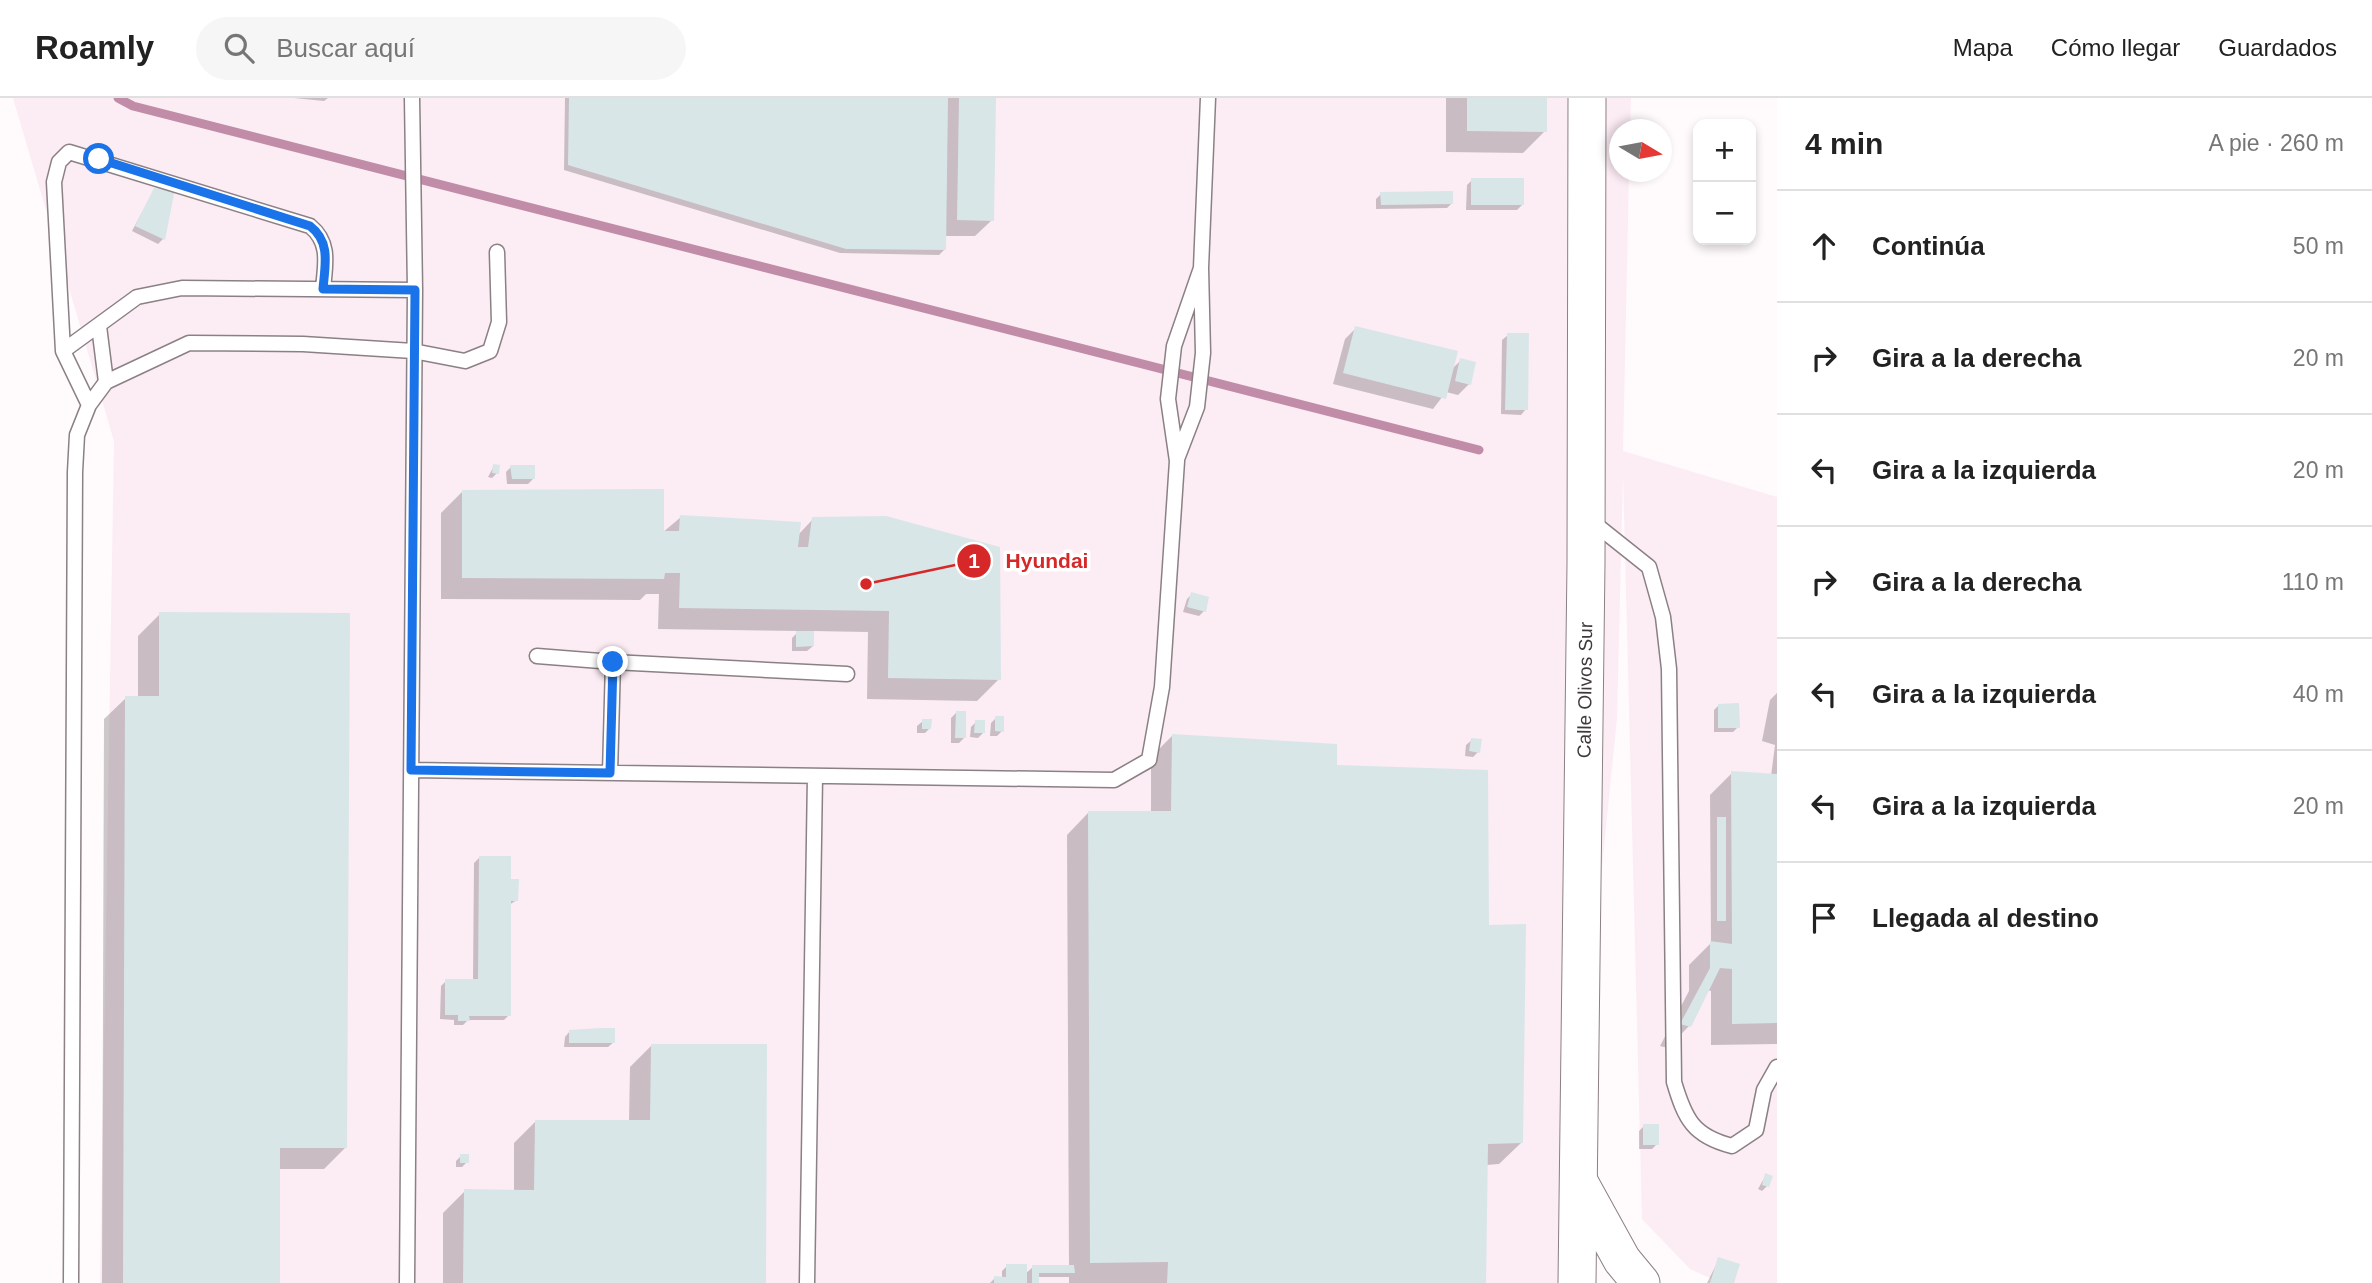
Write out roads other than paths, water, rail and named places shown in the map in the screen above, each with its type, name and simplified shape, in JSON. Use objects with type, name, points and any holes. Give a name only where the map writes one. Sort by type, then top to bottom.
[{"type":"main road","name":"Calle Olivos Sur","points":[[1577,1283],[1586,517],[1587,98]]},
{"type":"main road","points":[[1579,1181],[1622,1260],[1641,1283]]},
{"type":"lane","points":[[407,1283],[415,290],[412,98]]},
{"type":"lane","points":[[1177,461],[1197,407],[1203,353],[1202,268],[1208,98]]},
{"type":"lane","points":[[89,405],[63,351],[54,182],[59,162],[69,152],[310,226],[319,233],[326,246],[323,289]]},
{"type":"lane","points":[[71,1283],[75,472],[78,435],[89,405],[106,382],[189,343],[303,344],[413,351],[465,361],[490,351],[499,323],[497,252]]},
{"type":"lane","points":[[411,770],[1114,780],[1149,760],[1161,687],[1177,461],[1168,399],[1174,346],[1202,268]]},
{"type":"lane","points":[[63,351],[137,297],[182,288],[415,290]]},
{"type":"lane","points":[[99,326],[106,382]]},
{"type":"lane","points":[[1586,517],[1648,567],[1664,617],[1669,669],[1674,1082],[1684,1115],[1708,1140],[1732,1146],[1756,1130],[1764,1090],[1777,1067]]},
{"type":"lane","points":[[537,656],[848,674]]},
{"type":"lane","points":[[610,773],[613,662]]},
{"type":"lane","points":[[807,1283],[815,776]]},
{"type":"waterway","points":[[118,98],[133,106],[1479,450]]},
{"type":"place","name":"Hyundai","points":[[866,584]]}]
